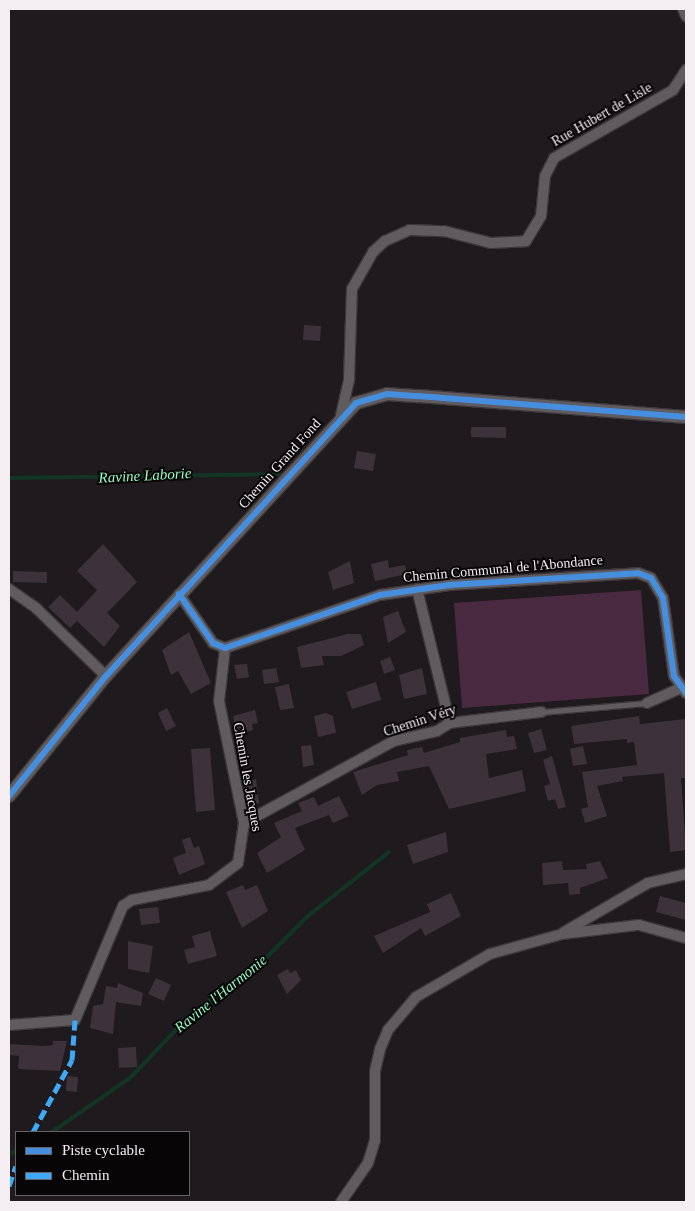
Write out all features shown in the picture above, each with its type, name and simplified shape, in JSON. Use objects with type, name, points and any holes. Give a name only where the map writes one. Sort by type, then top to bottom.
[{"type":"street","points":[[683,9],[686,16]]},
{"type":"street","name":"Rue Hubert de Lisle","points":[[341,414],[349,379],[352,289],[373,252],[397,234],[419,229],[491,244],[526,241],[541,216],[545,176],[554,158],[673,90],[686,74]]},
{"type":"street","name":"Chemin Grand Fond","points":[[9,794],[106,676],[341,414],[356,403],[387,394],[686,417]]},
{"type":"street","name":"Chemin Communal de l'Abondance","points":[[225,648],[380,595],[417,589],[638,573],[651,578],[663,598],[674,676],[683,690]]},
{"type":"street","points":[[9,589],[36,608],[106,676]]},
{"type":"street","points":[[417,589],[450,723]]},
{"type":"street","points":[[179,594],[213,643],[225,648]]},
{"type":"street","name":"Chemin les Jacques","points":[[9,1026],[76,1020],[123,906],[132,900],[221,880],[238,863],[244,823],[219,701],[225,648]]},
{"type":"street","name":"Chemin Véry","points":[[647,703],[683,690]]},
{"type":"street","name":"Chemin Véry","points":[[244,823],[394,741],[437,731],[450,723],[541,712]]},
{"type":"street","points":[[562,934],[648,883],[686,874]]},
{"type":"street","points":[[341,1202],[368,1163],[375,1140],[375,1071],[388,1030],[416,997],[490,954],[562,934],[639,925],[686,938]]},
{"type":"lane","name":"Chemin Véry","points":[[541,712],[647,703]]},
{"type":"shaded area","points":[[641,590],[649,694],[462,708],[454,603]]},
{"type":"building","points":[[304,325],[321,326],[320,341],[303,340]]},
{"type":"building","points":[[471,427],[506,427],[506,438],[471,437]]},
{"type":"building","points":[[357,451],[376,454],[373,471],[354,468]]},
{"type":"building","points":[[103,544],[137,582],[107,613],[120,626],[104,647],[77,621],[70,628],[48,607],[60,595],[77,612],[97,590],[77,571]]},
{"type":"building","points":[[388,560],[389,568],[405,565],[407,574],[375,581],[371,564]]},
{"type":"building","points":[[350,561],[354,583],[333,590],[328,572]]},
{"type":"building","points":[[13,571],[47,572],[47,583],[13,582]]},
{"type":"building","points":[[398,611],[406,632],[388,643],[383,617]]},
{"type":"building","points":[[189,632],[211,683],[191,694],[178,671],[171,675],[162,650]]},
{"type":"building","points":[[348,634],[361,634],[364,645],[341,656],[322,656],[324,665],[301,668],[297,647]]},
{"type":"building","points":[[390,657],[395,670],[384,674],[380,661]]},
{"type":"building","points":[[247,664],[249,677],[237,679],[234,665]]},
{"type":"building","points":[[276,668],[279,682],[264,684],[262,670]]},
{"type":"building","points":[[422,668],[427,694],[404,699],[399,675]]},
{"type":"building","points":[[376,682],[381,700],[352,709],[346,692]]},
{"type":"building","points":[[289,684],[294,708],[280,710],[275,687]]},
{"type":"building","points":[[167,708],[176,726],[166,731],[158,713]]},
{"type":"building","points":[[255,710],[258,723],[252,724],[253,730],[237,734],[233,716]]},
{"type":"building","points":[[326,713],[333,716],[336,733],[318,737],[314,716]]},
{"type":"building","points":[[639,716],[640,724],[686,719],[686,778],[681,778],[686,850],[670,852],[664,773],[622,777],[623,781],[597,786],[607,816],[585,823],[581,809],[588,807],[582,772],[637,765],[634,742],[627,743],[627,739],[574,744],[571,726]]},
{"type":"building","points":[[541,729],[547,750],[534,753],[528,733]]},
{"type":"building","points":[[506,730],[507,737],[514,736],[517,749],[486,754],[489,778],[522,770],[526,791],[449,809],[429,766],[397,772],[399,781],[377,785],[362,795],[353,772],[408,755],[407,750],[422,747],[424,753],[460,742],[460,738]]},
{"type":"building","points":[[311,745],[314,765],[303,767],[301,746]]},
{"type":"building","points":[[583,746],[587,764],[573,766],[570,749]]},
{"type":"building","points":[[210,748],[215,810],[196,812],[191,749]]},
{"type":"building","points":[[552,756],[566,807],[558,809],[555,799],[548,801],[544,786],[550,784],[543,760]]},
{"type":"building","points":[[256,779],[259,803],[248,806],[243,783]]},
{"type":"building","points":[[339,796],[349,816],[333,823],[329,815],[295,828],[305,850],[267,873],[257,853],[281,837],[274,823],[302,811],[298,803],[314,797],[318,806]]},
{"type":"building","points":[[446,832],[448,852],[413,864],[407,845]]},
{"type":"building","points":[[190,837],[194,848],[199,846],[205,864],[179,875],[173,858],[186,853],[182,840]]},
{"type":"building","points":[[562,861],[563,870],[587,869],[586,864],[600,861],[608,878],[580,888],[580,894],[569,895],[568,883],[543,885],[542,863]]},
{"type":"building","points":[[243,885],[245,890],[257,885],[268,911],[242,928],[226,892]]},
{"type":"building","points":[[451,893],[461,916],[425,936],[421,928],[383,953],[374,936],[430,912],[427,904]]},
{"type":"building","points":[[660,896],[686,903],[686,920],[656,912]]},
{"type":"building","points":[[158,907],[160,923],[141,925],[139,909]]},
{"type":"building","points":[[210,931],[217,956],[188,964],[184,950],[195,947],[192,936]]},
{"type":"building","points":[[128,941],[153,946],[149,973],[128,969]]},
{"type":"building","points":[[288,969],[290,973],[296,970],[301,980],[287,994],[277,975]]},
{"type":"building","points":[[156,978],[171,985],[164,1001],[148,994]]},
{"type":"building","points":[[118,983],[143,993],[141,1006],[116,1002],[113,1034],[90,1028],[93,1006],[103,1004],[106,986],[117,988]]},
{"type":"building","points":[[53,1041],[67,1041],[60,1071],[18,1069],[19,1056],[9,1055],[9,1044],[43,1046],[53,1045]]},
{"type":"building","points":[[136,1047],[137,1067],[119,1068],[118,1048]]},
{"type":"building","points":[[67,1076],[78,1077],[77,1092],[66,1091]]},
{"type":"waterway","name":"Ravine Laborie","points":[[9,478],[281,474]]},
{"type":"waterway","name":"Ravine l'Harmonie","points":[[53,1131],[131,1077],[189,1016],[262,962],[308,916],[389,852]]},
{"type":"waterway","name":"Ravine l'Harmonie","points":[[9,1154],[15,1151]]},
{"type":"marked path","points":[[34,1131],[72,1060],[75,1020]]},
{"type":"marked path","points":[[9,1186],[15,1169]]},
{"type":"cycle path","points":[[9,796],[106,676],[356,403],[387,394],[686,417]]},
{"type":"cycle path","points":[[179,594],[213,643],[225,648],[380,595],[449,585],[638,573],[651,578],[663,598],[674,676],[686,693]]}]
